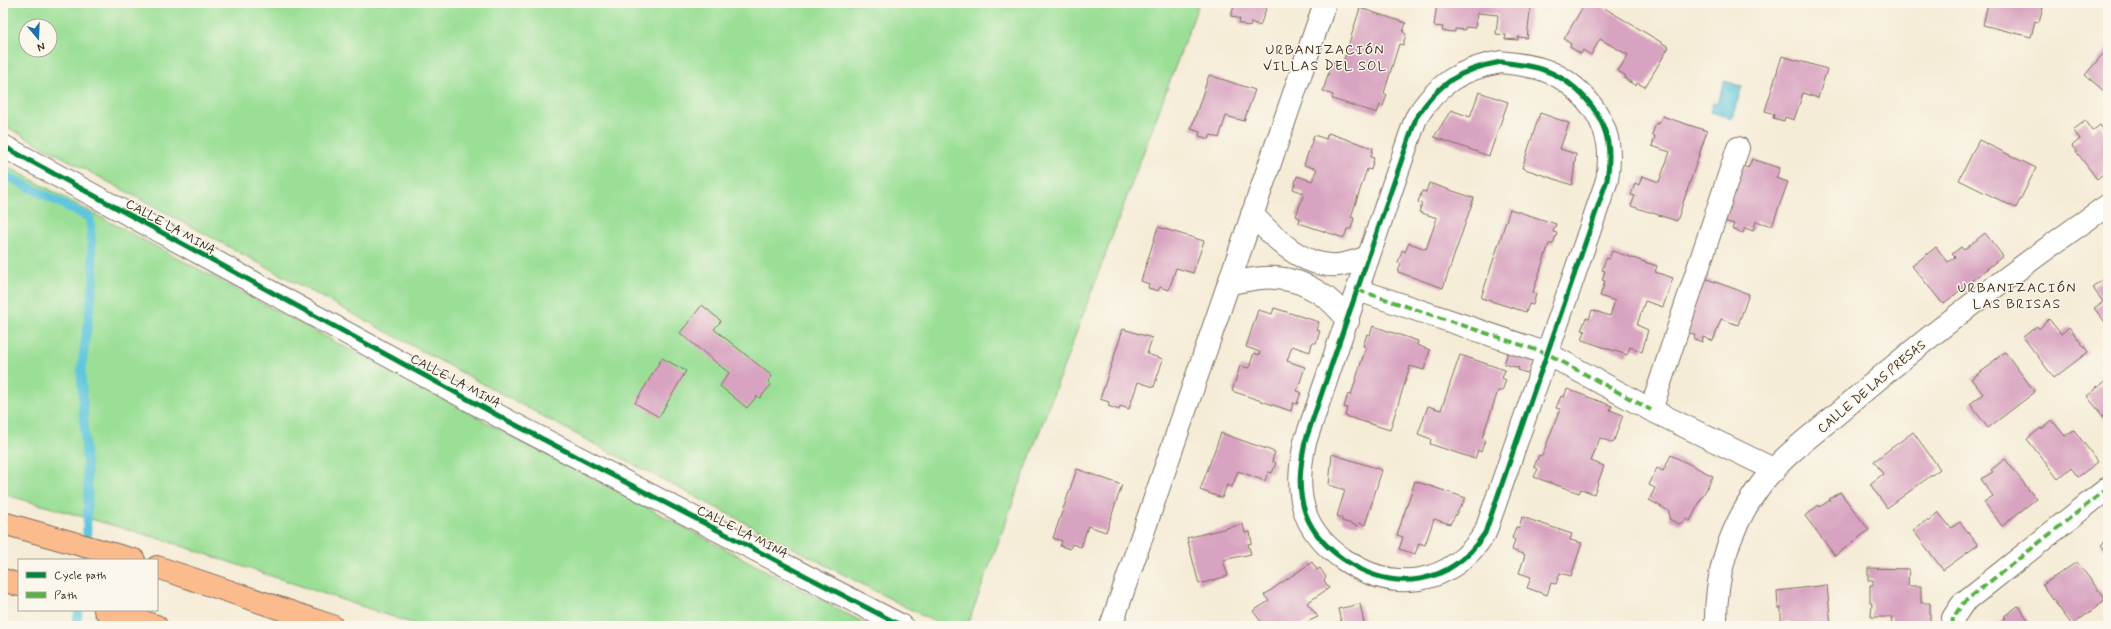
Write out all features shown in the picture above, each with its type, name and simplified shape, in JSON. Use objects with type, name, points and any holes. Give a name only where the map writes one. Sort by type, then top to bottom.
[{"type":"highway","points":[[3,523],[130,559]]},
{"type":"highway","points":[[158,567],[332,626]]},
{"type":"highway","points":[[3,580],[18,585]]},
{"type":"highway","points":[[108,611],[156,626]]},
{"type":"street","points":[[1112,626],[1325,3]]},
{"type":"street","points":[[1501,62],[1542,69],[1576,89],[1591,104],[1601,122],[1608,142],[1610,160],[1603,196],[1485,533],[1477,546],[1464,559],[1446,571],[1430,578],[1397,581],[1381,578],[1366,572],[1333,552],[1321,541],[1312,527],[1301,499],[1300,480],[1305,442],[1348,321],[1368,257],[1416,118],[1439,87],[1458,74],[1478,66],[1501,62]]},
{"type":"street","name":"CALLE LA MINA","points":[[3,146],[178,243],[508,421],[902,626]]},
{"type":"street","points":[[1651,410],[1738,148]]},
{"type":"street","name":"CALLE DE LAS PRESAS","points":[[1716,626],[1715,599],[1720,569],[1742,515],[1757,489],[1775,470],[1901,359],[2032,257],[2108,205]]},
{"type":"street","points":[[1252,214],[1281,243],[1308,259],[1327,265],[1338,265],[1368,257]]},
{"type":"street","points":[[1230,283],[1276,278],[1301,284],[1320,292],[1331,300],[1348,321]]},
{"type":"street","points":[[1358,290],[1548,354],[1651,410],[1775,470]]},
{"type":"street","points":[[1952,626],[1953,618],[1963,603],[2108,488]]},
{"type":"green space","points":[[3,3],[1199,3],[967,626],[942,626],[587,440],[3,125]]},
{"type":"green space","points":[[3,164],[870,626],[420,626],[161,539],[3,494]]},
{"type":"water","points":[[1724,81],[1742,86],[1732,118],[1710,112],[1713,103],[1717,104]]},
{"type":"building","points":[[1235,3],[1268,3],[1260,26],[1251,22],[1250,27],[1239,23],[1240,19],[1231,16]]},
{"type":"building","points":[[1437,3],[1531,3],[1527,38],[1518,37],[1518,40],[1505,39],[1506,35],[1496,34],[1498,15],[1477,13],[1475,28],[1465,27],[1465,30],[1455,29],[1455,32],[1442,31],[1443,27],[1434,26]]},
{"type":"building","points":[[1585,3],[1596,3],[1669,47],[1645,87],[1637,83],[1636,86],[1625,79],[1626,76],[1618,71],[1628,55],[1600,39],[1591,55],[1583,50],[1581,54],[1570,47],[1571,44],[1564,39]]},
{"type":"building","points":[[1988,3],[2044,3],[2039,22],[2035,21],[2031,37],[1983,25]]},
{"type":"building","points":[[1360,8],[1406,23],[1403,32],[1406,34],[1403,45],[1399,44],[1384,93],[1387,95],[1383,106],[1380,105],[1377,113],[1332,99],[1333,95],[1323,91],[1332,62],[1342,66]]},
{"type":"building","points":[[2108,48],[2108,86],[2104,91],[2085,75]]},
{"type":"building","points":[[1782,56],[1827,69],[1818,98],[1803,93],[1794,120],[1785,117],[1784,121],[1773,118],[1774,114],[1765,111]]},
{"type":"building","points":[[1209,75],[1255,90],[1244,121],[1226,116],[1219,138],[1211,135],[1209,139],[1199,136],[1200,132],[1191,129]]},
{"type":"building","points":[[1479,92],[1508,102],[1489,156],[1434,137],[1451,110],[1470,117]]},
{"type":"building","points":[[1540,113],[1569,123],[1560,149],[1576,154],[1572,185],[1522,168]]},
{"type":"building","points":[[1662,116],[1707,131],[1677,221],[1631,206],[1635,196],[1631,195],[1635,183],[1639,185],[1642,176],[1659,182],[1670,152],[1652,146],[1655,136],[1652,135],[1656,123],[1659,124]]},
{"type":"building","points":[[2085,121],[2092,131],[2100,125],[2108,136],[2108,170],[2097,179],[2072,146],[2080,139],[2073,130]]},
{"type":"building","points":[[1328,133],[1373,148],[1371,157],[1374,158],[1371,170],[1367,169],[1351,217],[1354,218],[1351,229],[1347,229],[1344,238],[1299,223],[1300,218],[1296,216],[1304,193],[1293,189],[1297,176],[1312,181],[1317,169],[1304,165],[1314,135],[1326,139]]},
{"type":"building","points":[[1979,140],[2036,168],[2016,208],[1959,180]]},
{"type":"building","points":[[1752,159],[1780,168],[1776,178],[1788,182],[1772,226],[1756,221],[1753,231],[1745,228],[1743,233],[1732,229],[1734,224],[1724,221],[1742,166],[1748,168]]},
{"type":"building","points":[[1429,183],[1474,198],[1443,288],[1398,272],[1401,264],[1398,263],[1402,250],[1405,252],[1409,243],[1426,249],[1437,218],[1419,212],[1422,204],[1418,202],[1422,191],[1426,192]]},
{"type":"building","points":[[1510,209],[1556,224],[1553,232],[1557,233],[1553,244],[1549,244],[1533,292],[1536,294],[1533,305],[1529,304],[1526,312],[1481,298]]},
{"type":"building","points":[[1158,227],[1204,241],[1193,273],[1176,268],[1169,290],[1160,287],[1158,291],[1148,288],[1149,284],[1141,281]]},
{"type":"building","points":[[1985,233],[2003,256],[1943,304],[1912,266],[1936,247],[1948,262],[1955,257],[1952,254],[1961,247],[1964,250]]},
{"type":"building","points":[[1612,251],[1657,266],[1655,272],[1673,278],[1663,307],[1645,301],[1637,325],[1648,330],[1642,352],[1630,347],[1627,355],[1582,340],[1585,331],[1581,330],[1586,318],[1589,319],[1592,310],[1610,316],[1615,301],[1600,296],[1605,281],[1602,280],[1605,271],[1602,270],[1606,258],[1609,259]]},
{"type":"building","points":[[2108,272],[2108,326],[2094,308],[2103,302],[2092,287],[2103,279],[2102,277]]},
{"type":"building","points":[[1704,278],[1749,294],[1738,325],[1721,319],[1713,341],[1703,337],[1702,342],[1694,339],[1695,335],[1686,331]]},
{"type":"building","points":[[702,305],[721,321],[714,329],[772,376],[768,382],[771,385],[760,398],[757,396],[747,408],[720,386],[729,373],[680,333]]},
{"type":"building","points":[[1274,308],[1319,322],[1316,330],[1320,331],[1316,343],[1312,343],[1310,352],[1292,346],[1287,361],[1305,367],[1297,391],[1301,392],[1297,404],[1293,403],[1291,411],[1232,391],[1240,366],[1249,368],[1254,353],[1259,355],[1260,352],[1246,347],[1258,310],[1272,314]]},
{"type":"building","points":[[2049,319],[2061,334],[2069,327],[2088,352],[2054,378],[2023,337],[2037,326],[2039,329]]},
{"type":"building","points":[[1373,326],[1418,341],[1417,345],[1430,350],[1424,370],[1410,366],[1390,430],[1345,416],[1347,408],[1344,407],[1348,394],[1351,395],[1366,347],[1363,346],[1367,334],[1370,335]]},
{"type":"building","points":[[1123,329],[1152,338],[1147,354],[1163,359],[1154,387],[1138,382],[1129,409],[1120,406],[1119,410],[1108,406],[1109,402],[1100,399]]},
{"type":"building","points":[[1509,349],[1535,358],[1530,374],[1518,370],[1519,368],[1504,364]]},
{"type":"building","points":[[2005,352],[2035,392],[1988,428],[1970,404],[1983,394],[1971,379],[1992,364],[1991,363]]},
{"type":"building","points":[[1460,355],[1505,370],[1502,378],[1506,380],[1502,391],[1498,391],[1482,438],[1485,440],[1481,452],[1478,450],[1475,459],[1430,444],[1431,439],[1418,434],[1428,406],[1441,410]]},
{"type":"building","points":[[662,358],[686,371],[659,417],[635,403]]},
{"type":"building","points":[[2108,376],[2108,423],[2087,396],[2096,389],[2096,386],[2097,388],[2107,380],[2105,378]]},
{"type":"building","points":[[1567,389],[1612,406],[1610,410],[1623,415],[1613,443],[1600,438],[1591,461],[1604,466],[1594,494],[1581,489],[1579,493],[1534,477],[1538,469],[1534,467],[1539,455],[1542,456],[1560,409],[1556,408],[1561,396],[1564,397]]},
{"type":"building","points":[[2052,420],[2065,436],[2074,430],[2098,462],[2078,477],[2071,468],[2058,479],[2027,439]]},
{"type":"building","points":[[1913,432],[1940,469],[1887,508],[1870,484],[1883,474],[1874,461]]},
{"type":"building","points":[[1221,433],[1275,452],[1272,461],[1276,463],[1272,473],[1268,472],[1265,481],[1238,471],[1232,487],[1227,485],[1222,498],[1200,490]]},
{"type":"building","points":[[1332,454],[1382,470],[1365,525],[1359,523],[1358,526],[1342,521],[1342,518],[1337,516],[1345,490],[1329,485]]},
{"type":"building","points":[[1671,455],[1713,476],[1690,521],[1686,519],[1684,522],[1679,524],[1669,519],[1669,511],[1649,500],[1655,488],[1649,485],[1657,468],[1663,471]]},
{"type":"building","points":[[2005,459],[2036,499],[2002,526],[1984,502],[1993,496],[1981,479],[1993,472],[1991,470]]},
{"type":"building","points":[[1077,469],[1122,485],[1106,532],[1088,526],[1081,547],[1072,544],[1070,549],[1060,546],[1062,541],[1053,538]]},
{"type":"building","points":[[1415,481],[1466,498],[1450,524],[1434,519],[1425,545],[1419,543],[1415,554],[1399,549],[1403,537],[1397,535]]},
{"type":"building","points":[[1840,492],[1869,530],[1835,556],[1805,516]]},
{"type":"building","points":[[1938,512],[1951,528],[1960,522],[1978,545],[1943,570],[1913,530],[1927,520],[1928,522]]},
{"type":"building","points":[[1522,517],[1572,534],[1570,540],[1582,543],[1571,576],[1560,573],[1556,584],[1551,583],[1547,595],[1527,588],[1531,577],[1519,573],[1525,555],[1512,550],[1515,540],[1512,538],[1516,527],[1519,528]]},
{"type":"building","points":[[1243,524],[1245,533],[1250,532],[1252,543],[1248,544],[1251,554],[1223,560],[1228,576],[1199,584],[1187,538]]},
{"type":"building","points":[[2108,539],[2108,554],[2101,545]]},
{"type":"building","points":[[1312,562],[1317,570],[1320,568],[1326,577],[1324,580],[1329,588],[1307,603],[1318,617],[1298,626],[1264,626],[1253,611],[1269,601],[1264,595]]},
{"type":"building","points":[[2077,562],[2106,600],[2072,625],[2042,585]]},
{"type":"building","points":[[1868,568],[1909,569],[1908,586],[1921,586],[1921,603],[1930,603],[1930,626],[1891,626],[1892,617],[1871,617],[1872,603],[1870,603],[1870,585],[1873,585],[1873,580],[1868,580]]},
{"type":"building","points":[[1827,585],[1831,626],[1791,626],[1790,621],[1781,622],[1781,608],[1778,608],[1777,591]]},
{"type":"building","points":[[1360,604],[1364,623],[1342,626],[1338,609]]},
{"type":"building","points":[[2018,606],[2033,626],[1995,626],[2005,618],[2003,617]]},
{"type":"waterway","points":[[3,174],[90,218],[94,279],[81,372],[88,491],[86,559]]},
{"type":"waterway","points":[[76,626],[79,611]]},
{"type":"marked path","points":[[1358,290],[1548,354],[1651,410]]},
{"type":"marked path","points":[[1952,626],[1953,618],[1963,603],[2108,488]]},
{"type":"cycle path","points":[[1501,62],[1531,66],[1553,74],[1575,88],[1593,107],[1600,118],[1608,143],[1609,166],[1607,180],[1485,533],[1471,551],[1455,564],[1438,574],[1420,579],[1401,580],[1382,577],[1362,570],[1343,559],[1331,550],[1312,528],[1303,506],[1300,488],[1305,442],[1416,118],[1433,95],[1452,80],[1474,69],[1501,62]]},
{"type":"cycle path","points":[[3,146],[508,421],[902,626]]},
{"type":"district","name":"URBANIZACIÓN VILLAS DEL SOL","points":[[1325,58]]},
{"type":"district","name":"URBANIZACIÓN LAS BRISAS","points":[[2017,296]]}]
